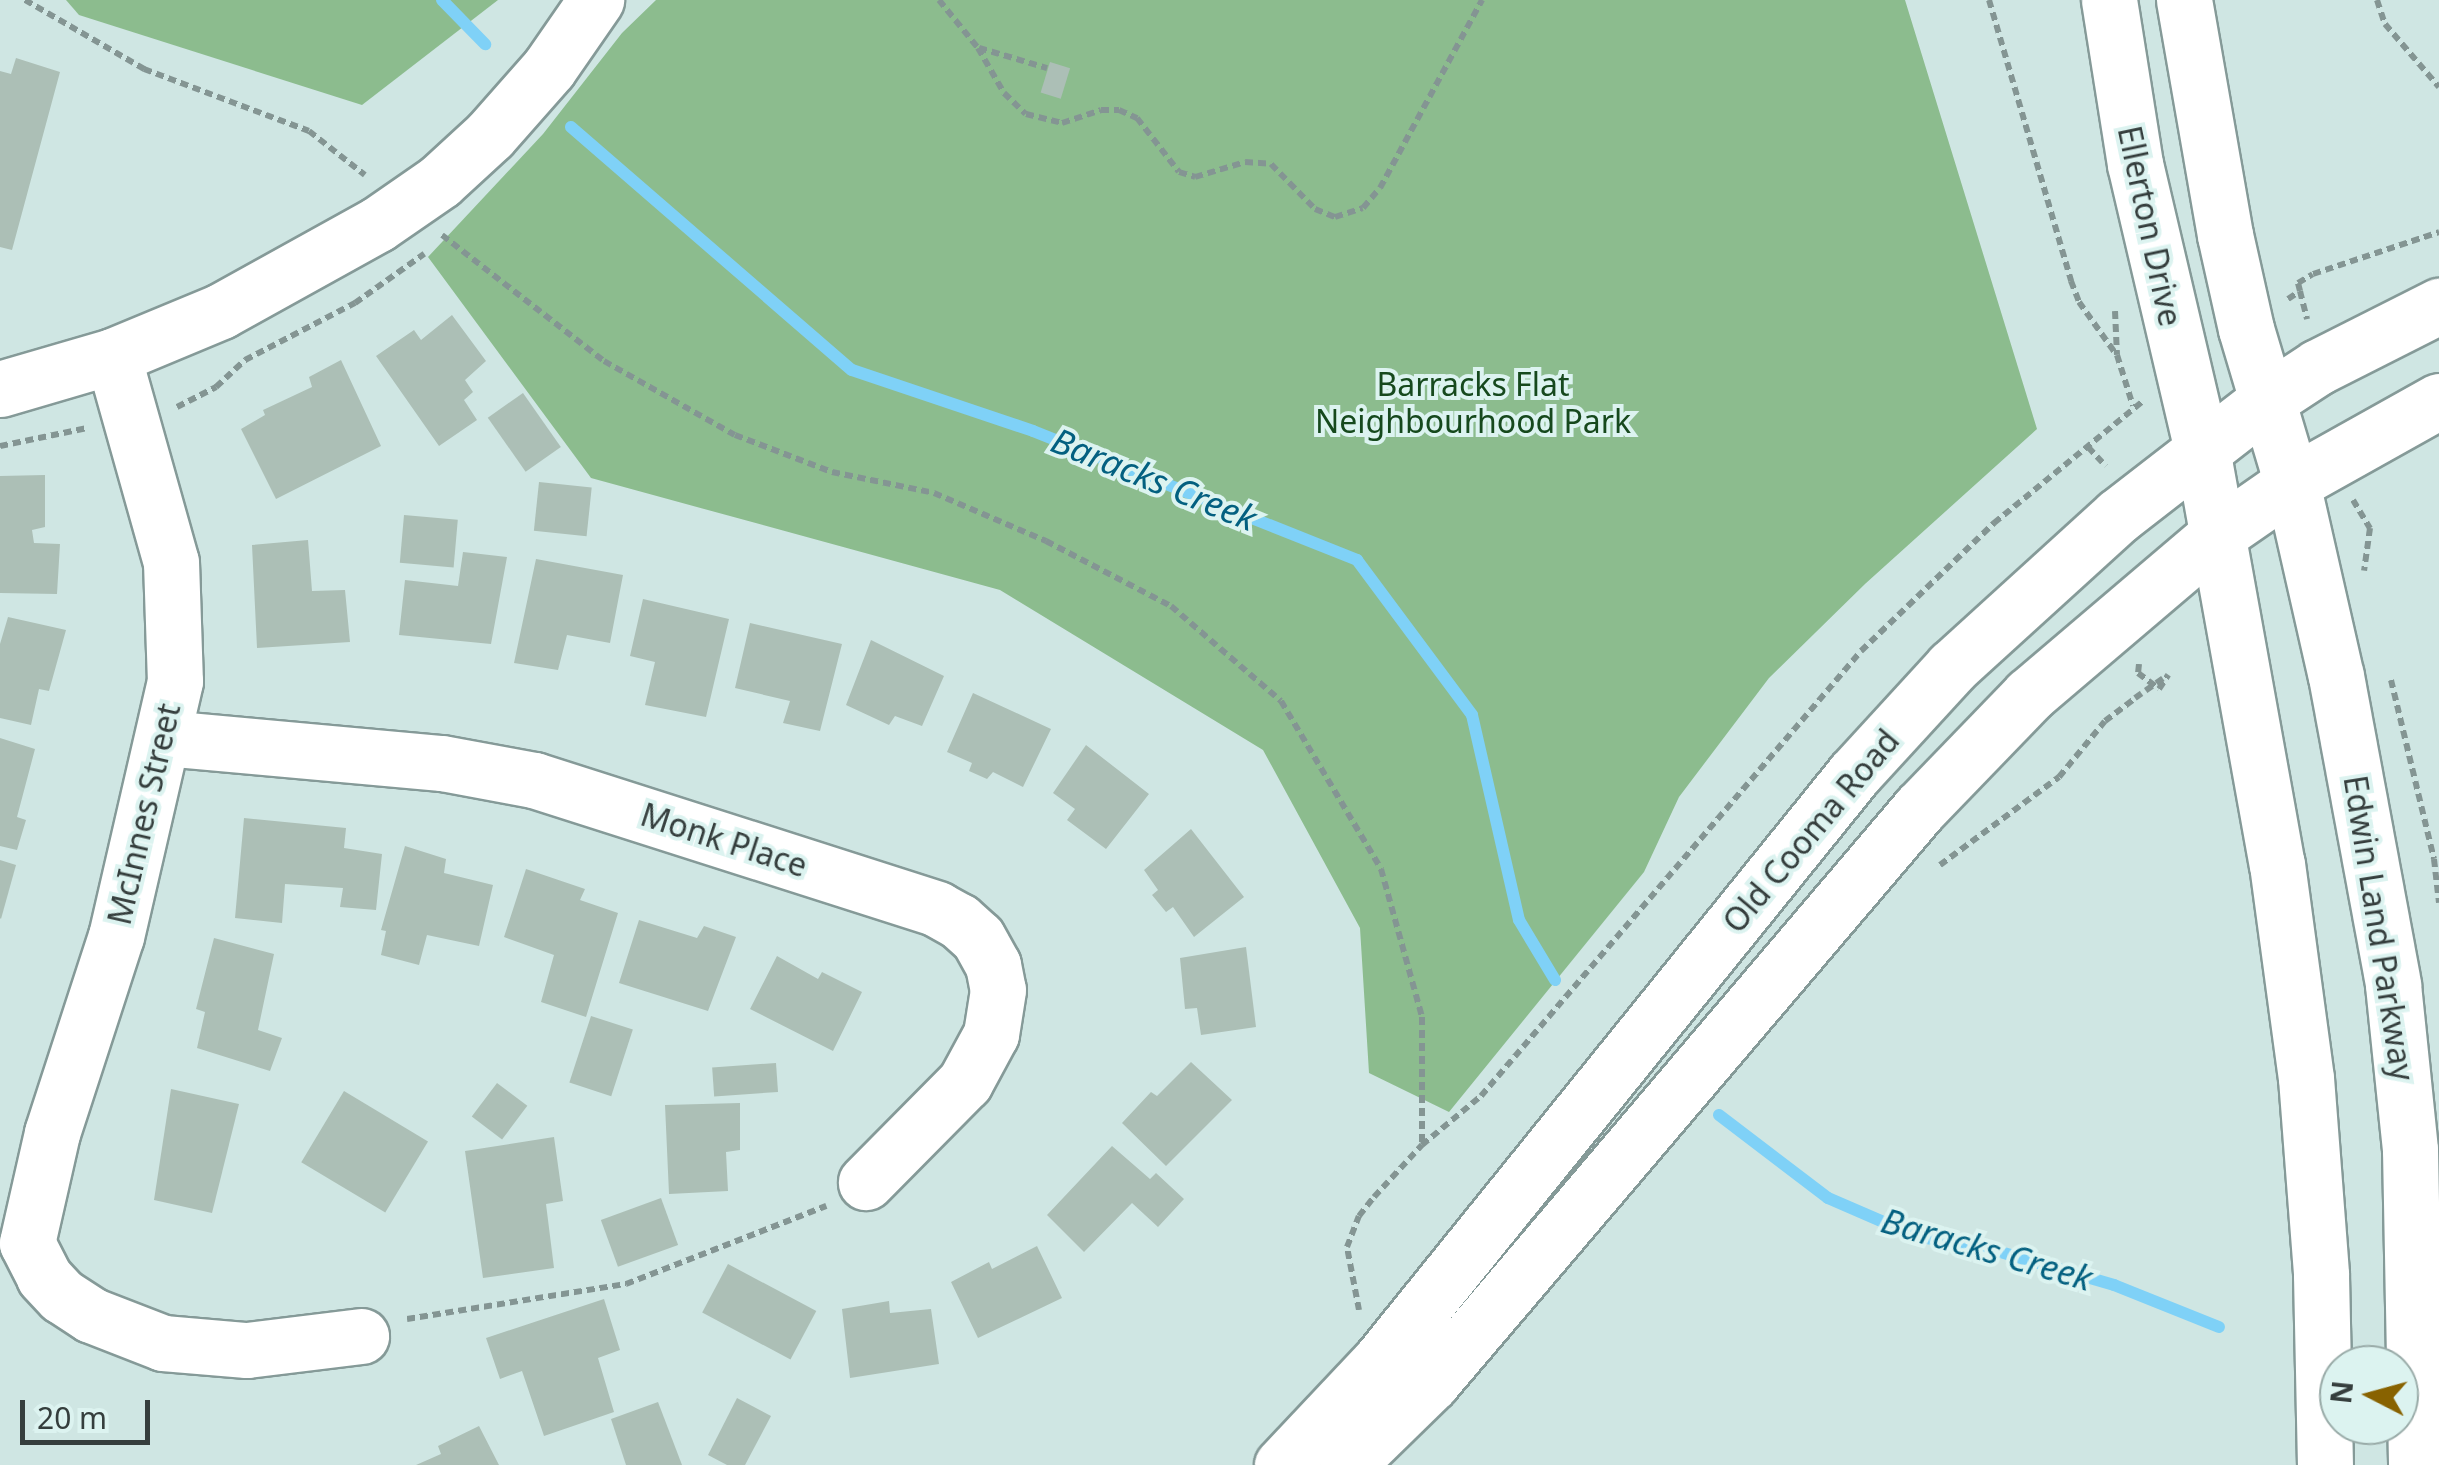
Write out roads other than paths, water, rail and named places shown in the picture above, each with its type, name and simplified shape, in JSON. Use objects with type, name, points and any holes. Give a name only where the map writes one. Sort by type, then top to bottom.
[{"type":"main road","points":[[0,389],[112,356],[258,293],[405,206],[464,161],[500,124],[549,68],[596,0]]},
{"type":"main road","name":"Ellerton Drive","points":[[2109,0],[2134,164],[2202,449]]},
{"type":"main road","points":[[2184,0],[2225,235],[2266,401]]},
{"type":"main road","name":"Old Cooma Road","points":[[1282,1465],[1380,1361],[1854,774],[1952,667],[2118,516],[2266,401],[2318,367],[2439,306]]},
{"type":"main road","name":"McInnes Street","points":[[112,356],[170,562],[175,681],[165,738],[116,936],[52,1133],[27,1243],[36,1266],[62,1296],[91,1315],[163,1343],[246,1350],[361,1336]]},
{"type":"main road","name":"Edwin Land Parkway","points":[[2266,401],[2292,483],[2360,790],[2393,985],[2410,1150],[2416,1465]]},
{"type":"main road","name":"Old Cooma Road","points":[[1347,1465],[1431,1383],[1704,1057],[1920,808],[2028,695],[2217,534],[2292,483],[2439,401]]},
{"type":"main road","points":[[2202,449],[2278,864],[2306,1078],[2321,1274],[2324,1465]]},
{"type":"main road","name":"Monk Place","points":[[165,738],[442,764],[534,780],[937,909],[958,921],[978,938],[993,965],[998,990],[991,1034],[965,1082],[866,1182]]},
{"type":"waterway","name":"Baracks Creek","points":[[442,0],[485,44]]},
{"type":"waterway","name":"Baracks Creek","points":[[571,127],[852,370],[1033,431],[1357,560],[1472,715],[1519,920],[1555,980]]},
{"type":"waterway","name":"Baracks Creek","points":[[1719,1115],[1828,1198],[1916,1236],[1997,1251],[2114,1285],[2219,1327]]},
{"type":"park label","name":"Barracks Flat Neighbourhood Park","points":[[1473,404]]}]
